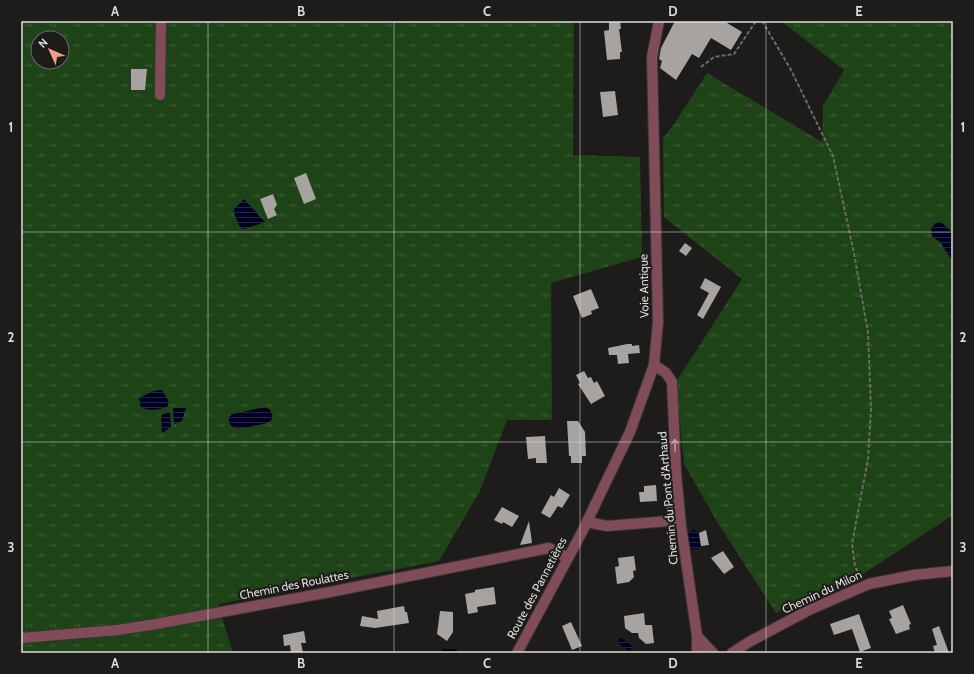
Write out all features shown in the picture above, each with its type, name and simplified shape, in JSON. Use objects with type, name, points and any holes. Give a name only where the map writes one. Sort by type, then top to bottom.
[{"type":"street","points":[[160,95],[161,21]]},
{"type":"street","name":"Voie Antique","points":[[580,535],[630,432],[654,365],[658,322],[652,56],[659,21]]},
{"type":"street","name":"Chemin du Pont d'Arthaud","points":[[654,365],[666,373],[672,382],[676,473],[681,526],[697,636]]},
{"type":"street","points":[[587,522],[607,526],[670,521],[681,526]]},
{"type":"street","name":"Route des Pannetières","points":[[517,653],[580,535]]},
{"type":"street","name":"Chemin des Roulattes","points":[[21,638],[118,630],[148,625],[322,593],[549,548],[568,558]]},
{"type":"street","name":"Chemin du Milon","points":[[732,652],[809,610],[866,586],[914,575],[953,571]]},
{"type":"street","points":[[697,636],[697,650],[699,653]]},
{"type":"street","points":[[697,636],[713,653]]},
{"type":"path","points":[[701,67],[714,57],[734,54],[756,21]]},
{"type":"path","points":[[762,21],[790,68],[833,156],[854,253],[868,333],[871,409],[868,459],[852,544],[855,566],[866,586]]},
{"type":"green space","points":[[21,21],[574,21],[573,155],[640,157],[642,257],[551,283],[552,420],[507,420],[480,491],[439,561],[218,604],[233,653],[21,653]]},
{"type":"green space","points":[[781,21],[953,21],[953,515],[854,580],[776,613],[719,525],[684,464],[676,382],[742,279],[664,217],[663,138],[674,124],[707,73],[822,142],[823,106],[844,70]]},
{"type":"water","points":[[244,199],[265,222],[244,229],[240,227],[235,216],[234,209]]},
{"type":"water","points":[[937,222],[942,223],[953,233],[953,262],[940,242],[932,236],[931,228]]},
{"type":"water","points":[[162,390],[168,400],[168,406],[162,409],[154,410],[147,410],[141,407],[139,398],[154,391]]},
{"type":"water","points":[[265,407],[270,410],[272,415],[272,419],[267,423],[235,428],[231,426],[229,422],[229,417],[232,414]]},
{"type":"water","points":[[173,408],[186,408],[182,421],[174,424]]},
{"type":"water","points":[[170,412],[171,427],[162,433],[161,415]]},
{"type":"water","points":[[693,530],[698,532],[701,548],[691,549],[688,534]]},
{"type":"water","points":[[620,637],[633,647],[629,651],[618,643]]},
{"type":"water","points":[[442,649],[457,649],[457,653],[442,653]]},
{"type":"building","points":[[609,21],[620,21],[621,29],[619,29],[622,52],[620,52],[620,59],[607,60],[604,31],[609,30]]},
{"type":"building","points":[[675,21],[724,21],[742,32],[731,50],[711,38],[699,58],[692,54],[676,80],[660,68],[662,61],[659,59],[661,48]]},
{"type":"building","points":[[131,69],[147,69],[145,90],[131,90]]},
{"type":"building","points":[[615,91],[618,115],[603,117],[600,92]]},
{"type":"building","points":[[306,173],[316,199],[304,204],[294,178]]},
{"type":"building","points":[[273,194],[277,205],[274,209],[277,215],[268,219],[260,199]]},
{"type":"building","points":[[685,243],[692,248],[686,256],[679,251]]},
{"type":"building","points":[[705,278],[721,287],[703,319],[697,315],[709,293],[700,288]]},
{"type":"building","points":[[591,289],[599,308],[591,311],[592,314],[582,318],[573,296]]},
{"type":"building","points":[[632,344],[632,346],[639,345],[640,353],[628,354],[629,363],[618,364],[617,355],[609,355],[608,348]]},
{"type":"building","points":[[584,371],[588,378],[591,377],[594,383],[597,381],[605,396],[591,404],[578,384],[580,383],[576,375]]},
{"type":"building","points":[[567,421],[578,421],[585,432],[586,456],[582,456],[582,463],[571,463],[571,456],[569,456]]},
{"type":"building","points":[[545,436],[547,463],[536,463],[536,458],[528,459],[526,437]]},
{"type":"building","points":[[656,485],[657,501],[640,502],[639,492],[644,492],[644,486]]},
{"type":"building","points":[[559,488],[570,495],[562,508],[558,506],[550,518],[541,513],[551,495],[554,497]]},
{"type":"building","points":[[666,506],[673,506],[673,515],[667,515]]},
{"type":"building","points":[[502,507],[519,516],[512,527],[503,522],[502,524],[494,520]]},
{"type":"building","points":[[529,521],[532,543],[520,545]]},
{"type":"building","points":[[706,530],[709,545],[701,546],[699,533]]},
{"type":"building","points":[[723,551],[734,567],[724,574],[711,558]]},
{"type":"building","points":[[634,556],[636,570],[633,571],[634,577],[629,582],[617,584],[615,567],[619,566],[618,558]]},
{"type":"building","points":[[494,587],[496,604],[477,607],[478,612],[468,614],[465,594],[475,592],[475,590]]},
{"type":"building","points":[[903,605],[911,624],[909,625],[910,629],[896,634],[889,619],[892,618],[889,611]]},
{"type":"building","points":[[404,606],[409,623],[375,628],[360,626],[362,616],[378,619],[377,611]]},
{"type":"building","points":[[440,611],[453,612],[453,632],[447,641],[437,634]]},
{"type":"building","points":[[644,613],[645,625],[652,625],[654,643],[646,644],[639,638],[638,633],[632,633],[625,628],[624,616]]},
{"type":"building","points":[[859,614],[871,648],[860,652],[852,629],[834,635],[830,624]]},
{"type":"building","points":[[571,622],[582,646],[572,650],[562,626]]},
{"type":"building","points":[[939,626],[949,653],[935,653],[933,646],[937,645],[932,629]]},
{"type":"building","points":[[304,631],[306,643],[301,643],[303,653],[291,653],[290,645],[284,646],[283,635]]}]
